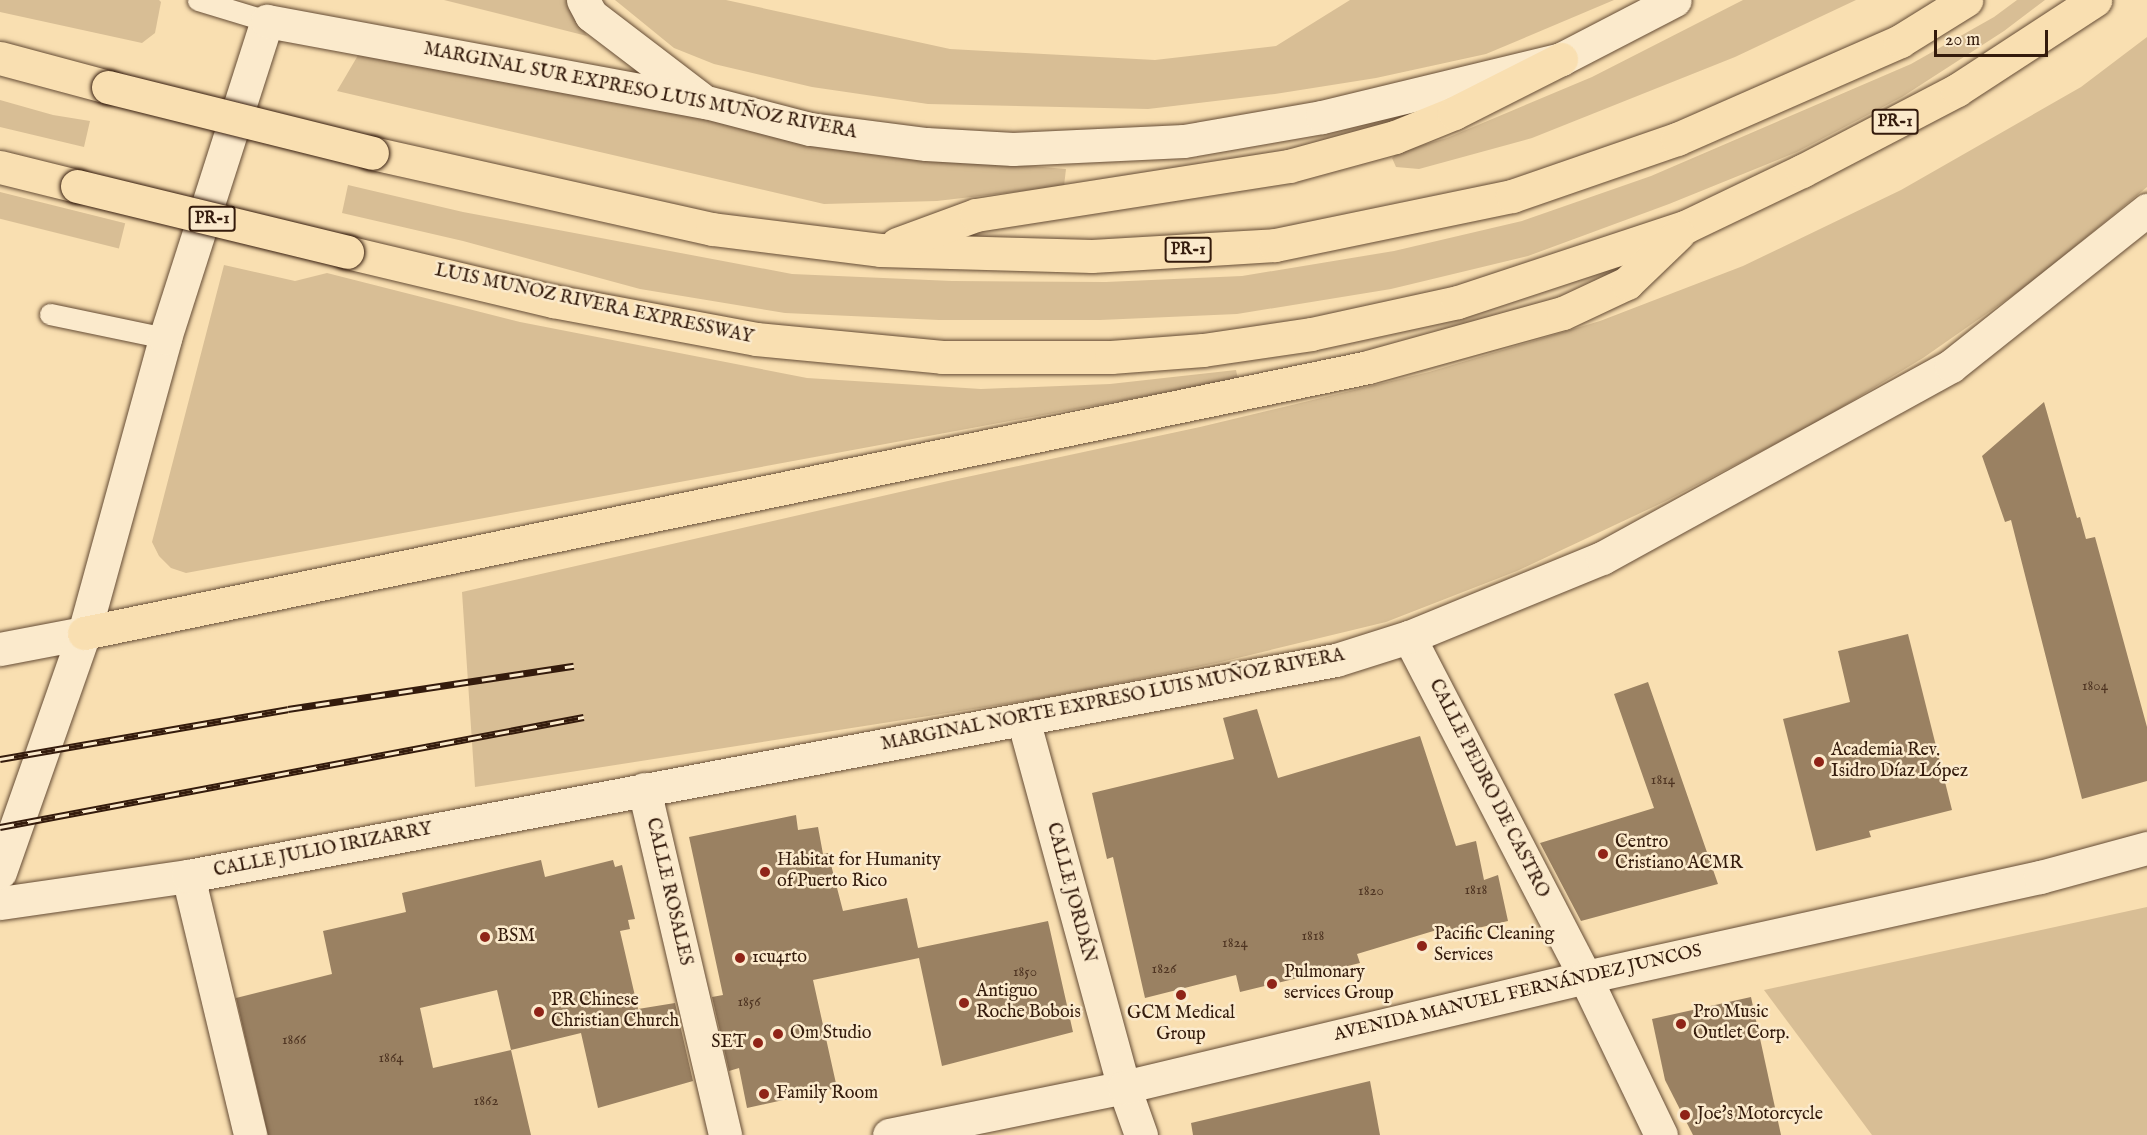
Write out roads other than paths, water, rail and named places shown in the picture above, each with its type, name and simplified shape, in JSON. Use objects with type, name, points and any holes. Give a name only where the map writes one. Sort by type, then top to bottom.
[{"type":"highway","name":"PR-1","points":[[0,58],[372,153],[712,229],[880,250],[1092,256],[1275,245],[1512,196],[1677,139],[1828,74],[1900,41],[1966,0]]},
{"type":"highway","name":"LUIS MUNOZ RIVERA EXPRESSWAY","points":[[0,167],[553,301],[756,339],[942,357],[1112,357],[1203,350],[1311,334],[1447,304],[1685,227],[1802,171],[1957,90],[2095,0]]},
{"type":"highway","points":[[880,250],[976,214],[1289,166],[1395,137],[1454,113],[1561,59]]},
{"type":"highway","points":[[84,633],[1368,367],[1563,313],[1627,282],[1685,227]]},
{"type":"street","points":[[583,0],[591,15],[706,102]]},
{"type":"street","name":"MARGINAL SUR EXPRESO LUIS MUÑOZ RIVERA","points":[[270,11],[706,102],[810,129],[926,144],[1013,148],[1184,141],[1322,117],[1561,59],[1675,0]]},
{"type":"street","points":[[0,872],[84,633],[165,338],[270,11]]},
{"type":"street","name":"MARGINAL NORTE EXPRESO LUIS MUÑOZ RIVERA","points":[[644,789],[1336,660],[1409,637],[1602,558],[1952,366],[2147,210]]},
{"type":"street","points":[[0,650],[84,633]]},
{"type":"street","name":"CALLE PEDRO DE CASTRO","points":[[1409,637],[1585,977],[1661,1135]]},
{"type":"street","name":"CALLE JORDÁN","points":[[1023,719],[1124,1087],[1141,1135]]},
{"type":"street","name":"CALLE JULIO IRIZARRY","points":[[0,903],[188,876],[644,789]]},
{"type":"street","name":"CALLE ROSALES","points":[[644,789],[725,1135]]},
{"type":"street","name":"AVENIDA MANUEL FERNÁNDEZ JUNCOS","points":[[889,1135],[1124,1087],[1585,977],[2040,877],[2147,848]]},
{"type":"street","points":[[188,876],[250,1135]]},
{"type":"lane","points":[[198,0],[270,11]]},
{"type":"lane","points":[[50,314],[165,338]]},
{"type":"railway","points":[[0,759],[288,709],[574,666]]},
{"type":"railway","points":[[0,827],[584,717]]},
{"type":"place","name":"Academia Rev. Isidro Díaz López","points":[[1819,762]]},
{"type":"place","name":"Centro Cristiano ACMR","points":[[1603,854]]},
{"type":"place","name":"Habitat for Humanity of Puerto Rico","points":[[765,872]]},
{"type":"place","name":"BSM","points":[[485,937]]},
{"type":"place","name":"Pacific Cleaning Services","points":[[1422,946]]},
{"type":"place","name":"1cu4rto","points":[[740,958]]},
{"type":"place","name":"Pulmonary services Group","points":[[1272,984]]},
{"type":"place","name":"GCM Medical Group","points":[[1181,995]]},
{"type":"place","name":"Antiguo Roche Bobois","points":[[964,1003]]},
{"type":"place","name":"PR Chinese Christian Church","points":[[539,1012]]},
{"type":"place","name":"Pro Music Outlet Corp.","points":[[1681,1024]]},
{"type":"place","name":"Om Studio","points":[[778,1034]]},
{"type":"place","name":"SET","points":[[758,1043]]},
{"type":"place","name":"Family Room","points":[[764,1094]]},
{"type":"place","name":"Joe's Motorcycle","points":[[1685,1115]]}]
